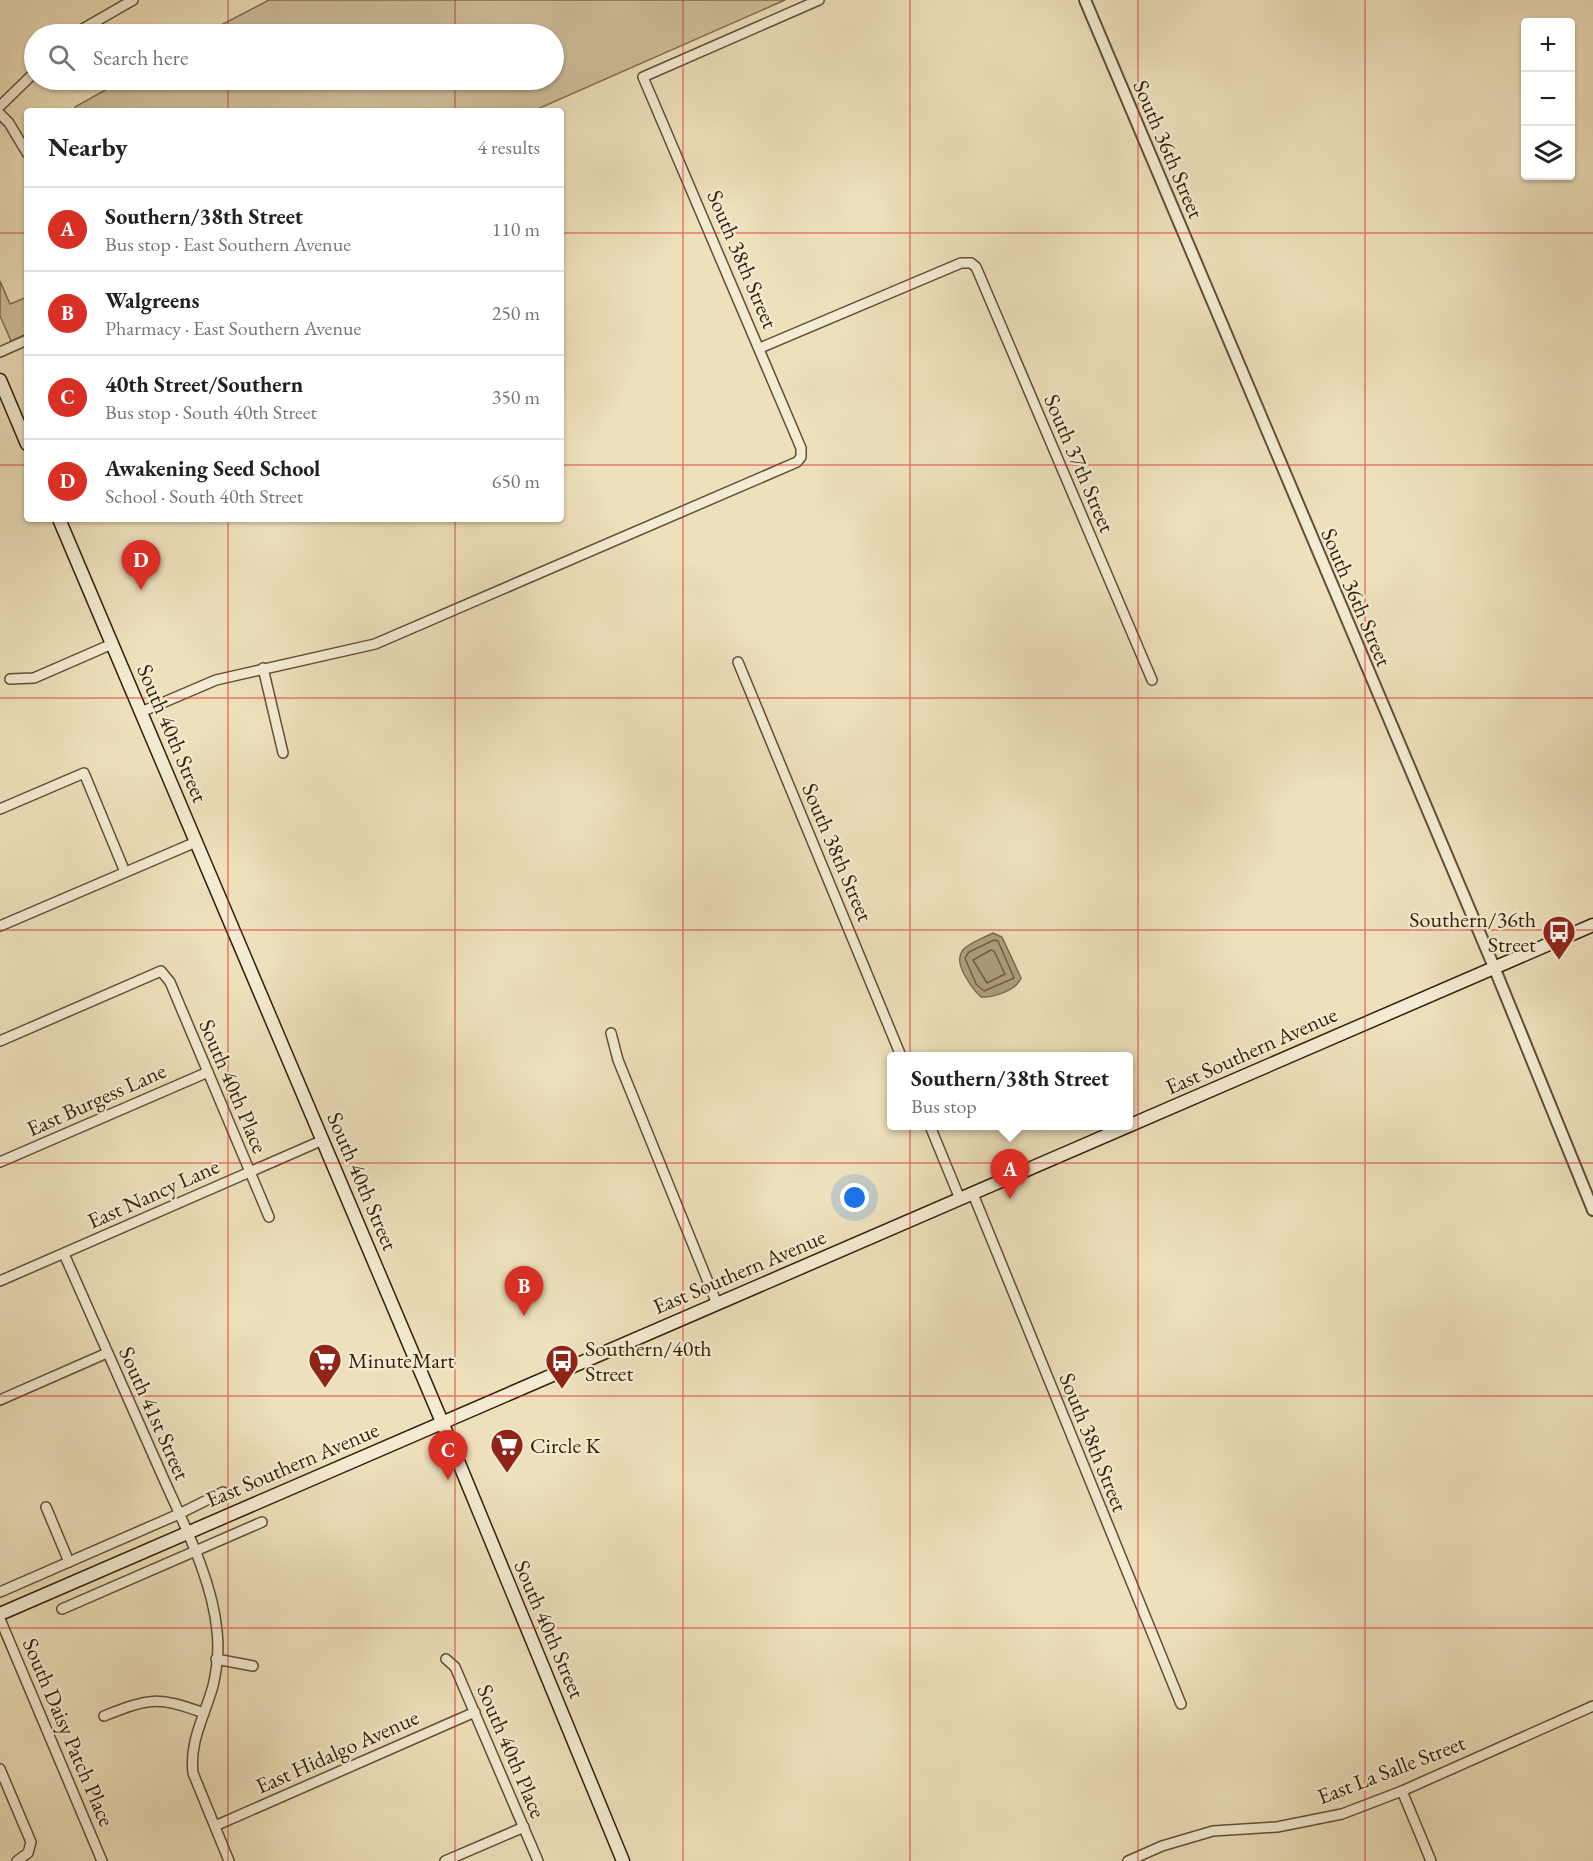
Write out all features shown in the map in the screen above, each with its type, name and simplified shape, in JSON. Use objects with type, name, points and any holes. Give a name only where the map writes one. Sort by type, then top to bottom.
[{"type":"main road","points":[[0,380],[24,437]]},
{"type":"main road","name":"South 40th Street","points":[[60,522],[442,1422],[623,1861]]},
{"type":"main road","name":"East Southern Avenue","points":[[1133,1124],[1593,925]]},
{"type":"main road","name":"East Southern Avenue","points":[[0,1616],[186,1532],[1119,1130]]},
{"type":"street","points":[[91,24],[133,0]]},
{"type":"street","name":"South 38th Street","points":[[263,668],[375,644],[797,462],[801,457],[801,448],[643,77],[819,0]]},
{"type":"street","name":"South 36th Street","points":[[1085,0],[1494,967],[1593,1210]]},
{"type":"street","points":[[0,106],[24,83]]},
{"type":"street","points":[[0,114],[14,129],[24,147]]},
{"type":"street","name":"South 37th Street","points":[[760,348],[961,263],[971,263],[976,267],[1152,680]]},
{"type":"street","points":[[0,352],[24,341]]},
{"type":"street","points":[[10,679],[34,678],[112,644]]},
{"type":"street","name":"South 38th Street","points":[[738,662],[899,1052]]},
{"type":"street","points":[[141,712],[216,680],[263,668],[283,753]]},
{"type":"street","points":[[0,809],[84,773],[125,872]]},
{"type":"street","points":[[0,926],[196,842]]},
{"type":"street","name":"South 40th Place","points":[[0,1041],[161,971],[170,982],[269,1217]]},
{"type":"street","points":[[611,1033],[618,1060],[717,1304]]},
{"type":"street","name":"East Burgess Lane","points":[[0,1162],[208,1072]]},
{"type":"street","points":[[932,1130],[960,1199]]},
{"type":"street","name":"East Nancy Lane","points":[[0,1281],[323,1140]]},
{"type":"street","name":"South 38th Street","points":[[972,1194],[1181,1704]]},
{"type":"street","name":"South 41st Street","points":[[64,1254],[179,1514],[215,1609],[214,1683],[193,1745],[192,1764],[193,1773],[229,1861]]},
{"type":"street","points":[[0,1400],[107,1353]]},
{"type":"street","name":"East Southern Avenue","points":[[0,1592],[224,1492]]},
{"type":"street","points":[[46,1507],[69,1562]]},
{"type":"street","name":"East Southern Avenue","points":[[62,1609],[262,1522]]},
{"type":"street","name":"South Daisy Patch Place","points":[[0,1616],[102,1861]]},
{"type":"street","points":[[216,1659],[253,1666]]},
{"type":"street","name":"South 40th Place","points":[[446,1659],[455,1666],[538,1861]]},
{"type":"street","points":[[104,1716],[143,1701],[156,1700],[173,1702],[204,1713]]},
{"type":"street","name":"East La Salle Street","points":[[1128,1861],[1162,1846],[1213,1831],[1276,1827],[1342,1814],[1402,1791],[1593,1706]]},
{"type":"street","name":"East Hidalgo Avenue","points":[[215,1826],[475,1712]]},
{"type":"street","points":[[0,1769],[31,1842],[28,1852],[17,1861]]},
{"type":"street","points":[[1402,1791],[1431,1861]]},
{"type":"street","points":[[445,1861],[524,1827]]},
{"type":"shaded area","points":[[269,0],[785,0],[540,108],[76,108],[105,90],[564,90],[564,24],[223,24]]},
{"type":"shaded area","points":[[0,281],[10,304],[24,298],[24,335],[11,341],[0,316]]},
{"type":"water","points":[[993,933],[1002,937],[1021,978],[1015,986],[1004,992],[981,997],[971,986],[960,965],[961,952]]},
{"type":"place","name":"Awakening Seed School","points":[[141,590]]},
{"type":"place","name":"Southern/36th Street","points":[[1559,961]]},
{"type":"place","name":"Southern/38th Street","points":[[1010,1199]]},
{"type":"place","name":"Walgreens","points":[[524,1316]]},
{"type":"place","name":"MinuteMart","points":[[325,1389]]},
{"type":"place","name":"Southern/40th Street","points":[[562,1390]]},
{"type":"place","name":"Circle K","points":[[507,1474]]},
{"type":"place","name":"40th Street/Southern","points":[[448,1480]]}]
